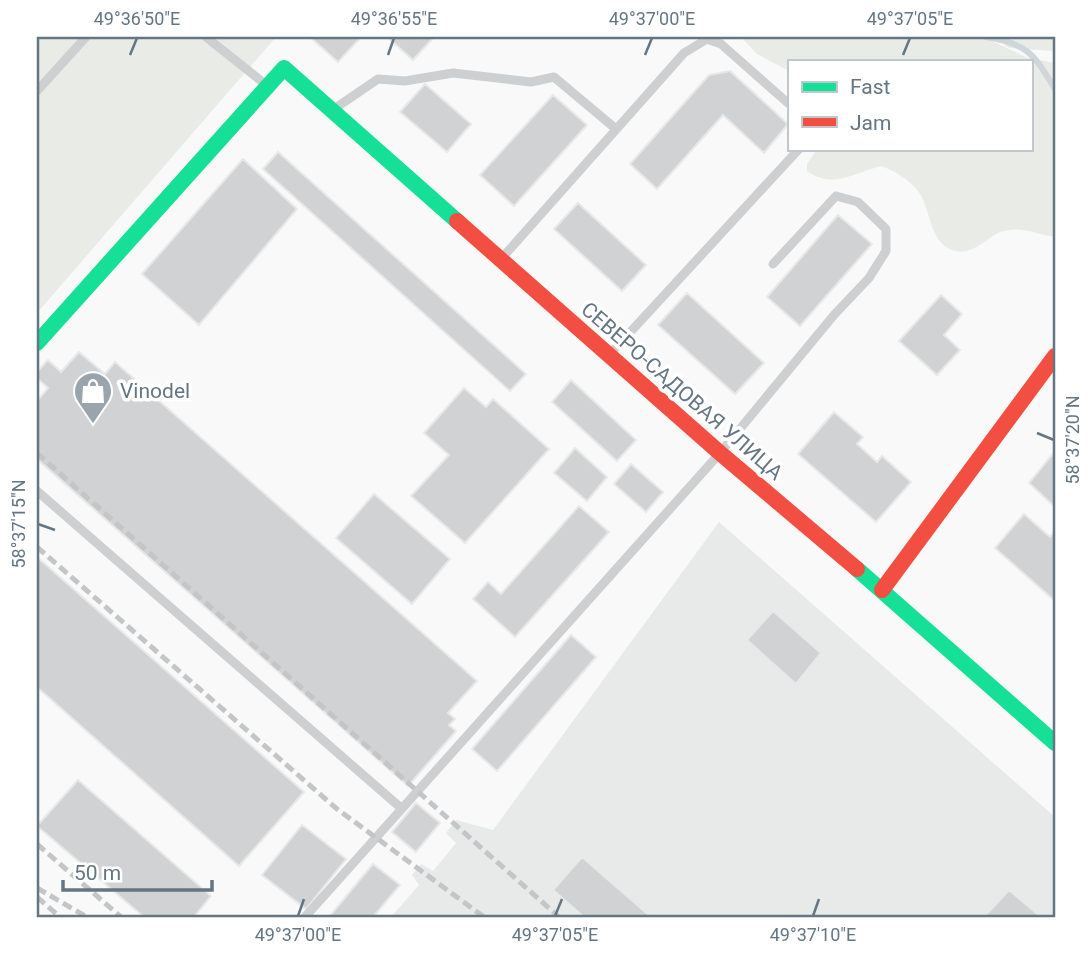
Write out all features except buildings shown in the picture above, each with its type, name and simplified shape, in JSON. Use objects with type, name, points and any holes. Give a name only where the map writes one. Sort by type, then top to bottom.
[{"type":"street","name":"СЕВЕРО-САДОВАЯ УЛИЦА","points":[[267,86],[284,68],[720,453],[882,590],[1055,743]]},
{"type":"street","points":[[37,343],[267,86]]},
{"type":"street","points":[[882,590],[1055,356]]},
{"type":"lane","points":[[37,91],[86,37]]},
{"type":"lane","points":[[206,37],[267,86]]},
{"type":"lane","points":[[500,259],[684,53],[707,39],[721,44],[788,103]]},
{"type":"lane","points":[[332,110],[378,79],[405,81],[453,73],[531,82],[554,77],[616,129]]},
{"type":"lane","points":[[609,355],[798,150]]},
{"type":"lane","points":[[305,917],[720,453],[834,315],[869,278],[886,251],[886,229],[858,202],[835,196],[773,264]]},
{"type":"lane","points":[[37,491],[401,808]]},
{"type":"shaded area","points":[[37,37],[276,37],[37,313]]},
{"type":"shaded area","points":[[741,37],[983,37],[1028,58],[1055,63],[1055,237],[1010,230],[998,233],[968,251],[955,251],[947,248],[936,235],[917,189],[893,171],[882,166],[844,178],[826,179],[807,171],[807,164],[816,150],[1032,150],[1032,60],[788,60],[788,70],[757,54]]},
{"type":"shaded area","points":[[994,37],[1055,37],[1055,51],[1009,48]]},
{"type":"shaded area","points":[[719,522],[1055,817],[1055,917],[391,917],[419,885],[412,875],[421,864],[433,871],[456,843],[446,833],[456,820],[493,830]]},
{"type":"waterway","points":[[986,37],[1011,43],[1028,52],[1055,89]]},
{"type":"railway","points":[[37,453],[559,917]]},
{"type":"railway","points":[[37,547],[337,809],[484,917]]},
{"type":"railway","points":[[37,844],[121,917]]},
{"type":"railway","points":[[37,888],[87,917]]},
{"type":"railway","points":[[37,897],[60,917]]},
{"type":"traffic: fast","points":[[37,343],[284,68],[457,221]]},
{"type":"traffic: fast","points":[[857,569],[1055,743]]},
{"type":"traffic: jam","points":[[457,221],[720,453],[857,569]]},
{"type":"traffic: jam","points":[[882,590],[1055,356]]},
{"type":"place","name":"Vinodel","points":[[93,425]]}]
